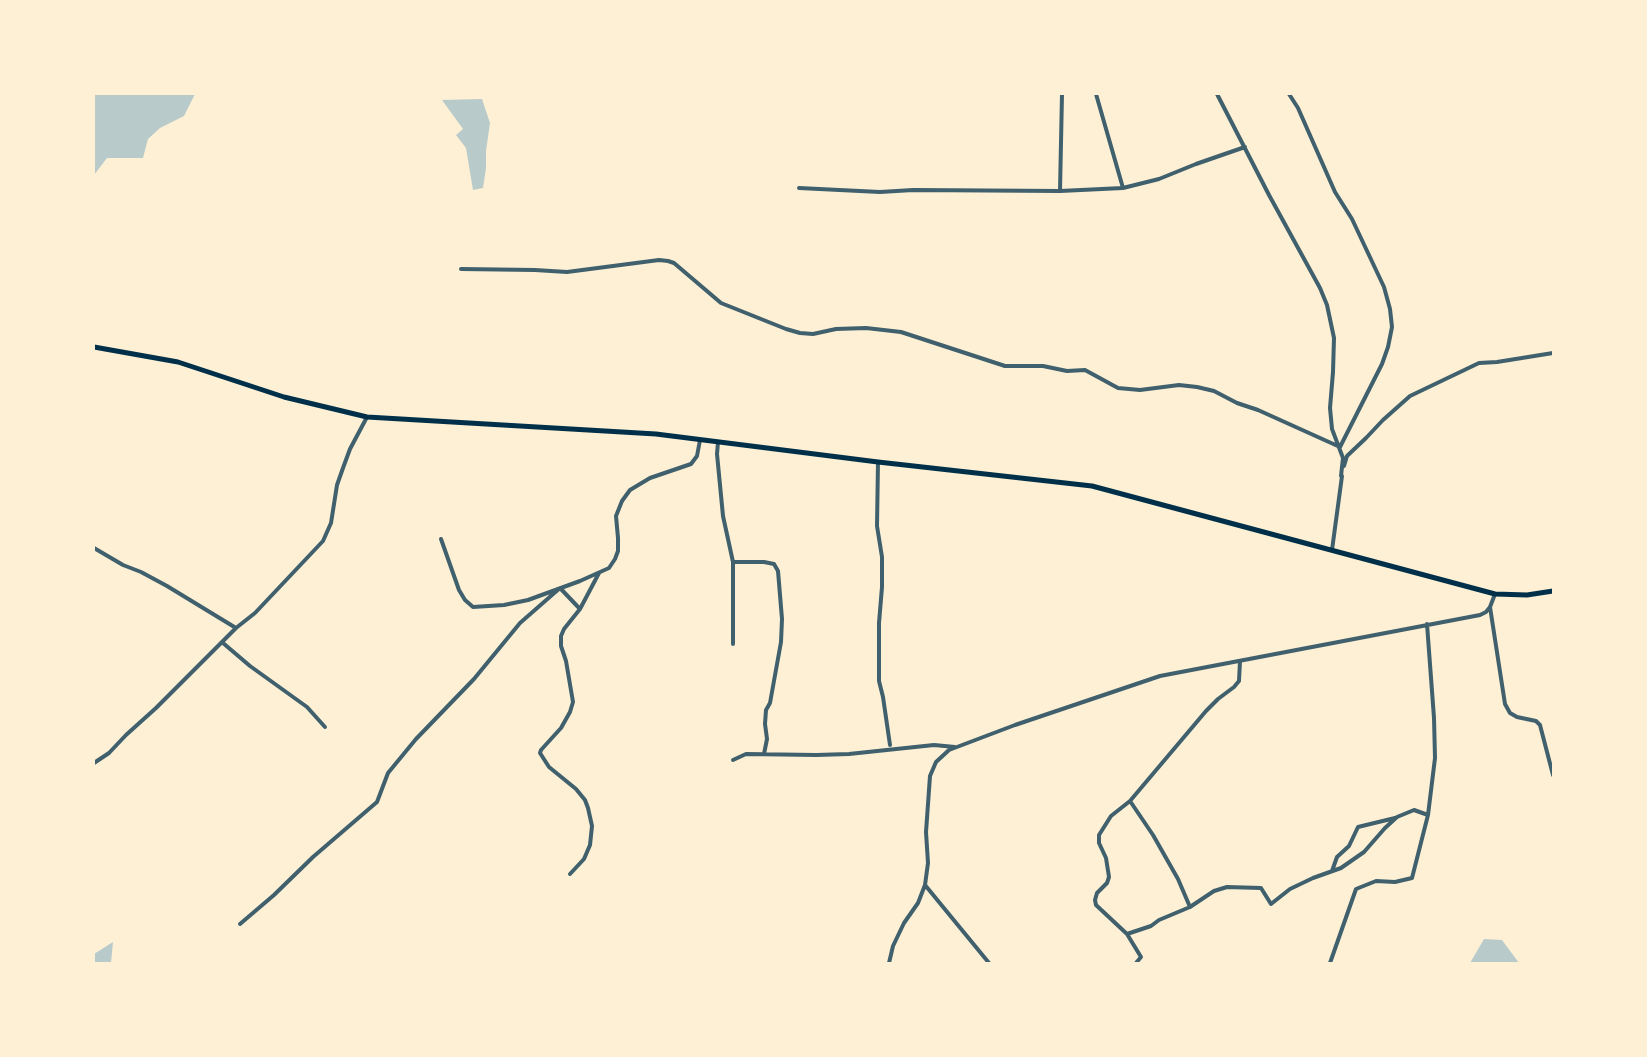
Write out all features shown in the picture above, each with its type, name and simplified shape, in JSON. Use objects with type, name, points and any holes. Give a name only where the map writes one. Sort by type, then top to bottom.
[{"type":"main road","points":[[94,347],[178,362],[284,397],[367,416],[656,434],[878,462],[1092,486],[1496,594],[1527,595],[1553,591]]},
{"type":"street","points":[[1060,191],[1062,94]]},
{"type":"street","points":[[1096,94],[1123,188]]},
{"type":"street","points":[[1217,94],[1246,147],[1269,196],[1320,288],[1327,305],[1334,338],[1330,408],[1332,429],[1343,458],[1332,550]]},
{"type":"street","points":[[1289,94],[1298,108],[1335,192],[1352,220],[1384,287],[1390,309],[1391,334],[1382,364],[1340,446]]},
{"type":"street","points":[[799,188],[852,192],[1060,191],[1123,188],[1159,179],[1246,147]]},
{"type":"street","points":[[461,269],[567,272],[659,260],[668,261],[674,263],[721,304],[786,330],[813,334],[836,328],[866,328],[900,332],[1000,365],[1043,366],[1067,371],[1085,370],[1118,388],[1140,390],[1179,385],[1197,387],[1214,391],[1237,403],[1258,410],[1340,446]]},
{"type":"street","points":[[1342,476],[1347,456],[1410,396],[1479,362],[1497,362],[1553,353]]},
{"type":"street","points":[[94,763],[108,753],[223,643],[236,628],[255,613],[323,541],[331,524],[343,468],[367,416]]},
{"type":"street","points":[[441,539],[459,590],[465,600],[473,607],[504,605],[528,600],[560,588],[609,568],[618,551],[616,516],[622,501],[630,490],[650,478],[691,464],[697,456],[700,440]]},
{"type":"street","points":[[718,442],[717,454],[723,516],[733,562],[733,644]]},
{"type":"street","points":[[878,462],[877,526],[882,558],[879,681],[890,745]]},
{"type":"street","points":[[94,548],[123,565],[167,586],[236,628]]},
{"type":"street","points":[[733,562],[764,562],[774,564],[778,570],[782,618],[781,642],[770,702],[766,710],[767,739],[764,754]]},
{"type":"street","points":[[570,874],[584,859],[590,845],[592,826],[588,808],[576,789],[549,767],[540,753],[561,728],[573,702],[560,636],[580,609],[599,573]]},
{"type":"street","points":[[560,588],[580,609]]},
{"type":"street","points":[[240,924],[377,802],[388,773],[416,740],[474,679],[520,623],[560,588]]},
{"type":"street","points":[[889,963],[892,946],[904,923],[918,903],[925,885],[928,863],[926,832],[930,776],[936,762],[949,750],[1015,725],[1160,676],[1480,615],[1490,607],[1496,594]]},
{"type":"street","points":[[1490,607],[1505,704],[1510,713],[1517,717],[1536,721],[1540,725],[1553,775]]},
{"type":"street","points":[[1330,963],[1356,889],[1376,881],[1395,882],[1412,878],[1428,815],[1435,758],[1427,624]]},
{"type":"street","points":[[223,643],[250,666],[307,707],[325,727]]},
{"type":"street","points":[[1136,963],[1141,957],[1127,934],[1096,905],[1097,893],[1110,877],[1106,858],[1099,843],[1099,835],[1110,816],[1130,801],[1206,711],[1218,699],[1234,688],[1239,681],[1240,661]]},
{"type":"street","points":[[733,760],[746,754],[849,754],[934,745],[957,747]]},
{"type":"street","points":[[1130,801],[1178,879],[1190,907]]},
{"type":"street","points":[[1332,871],[1337,857],[1349,846],[1358,827],[1397,817],[1414,810],[1428,815]]},
{"type":"street","points":[[1127,934],[1151,926],[1159,920],[1190,907],[1214,891],[1227,887],[1260,888],[1271,904],[1290,889],[1341,868],[1364,852],[1397,817]]},
{"type":"street","points":[[925,885],[989,963]]},
{"type":"shaded area","points":[[94,94],[195,94],[184,116],[160,128],[148,139],[143,158],[107,158],[94,175]]},
{"type":"shaded area","points":[[482,99],[490,123],[486,151],[486,168],[483,188],[473,190],[466,148],[456,135],[463,129],[442,100]]},
{"type":"shaded area","points":[[1484,939],[1502,940],[1519,963],[1470,963]]},
{"type":"shaded area","points":[[113,942],[111,963],[94,963],[94,954]]}]
